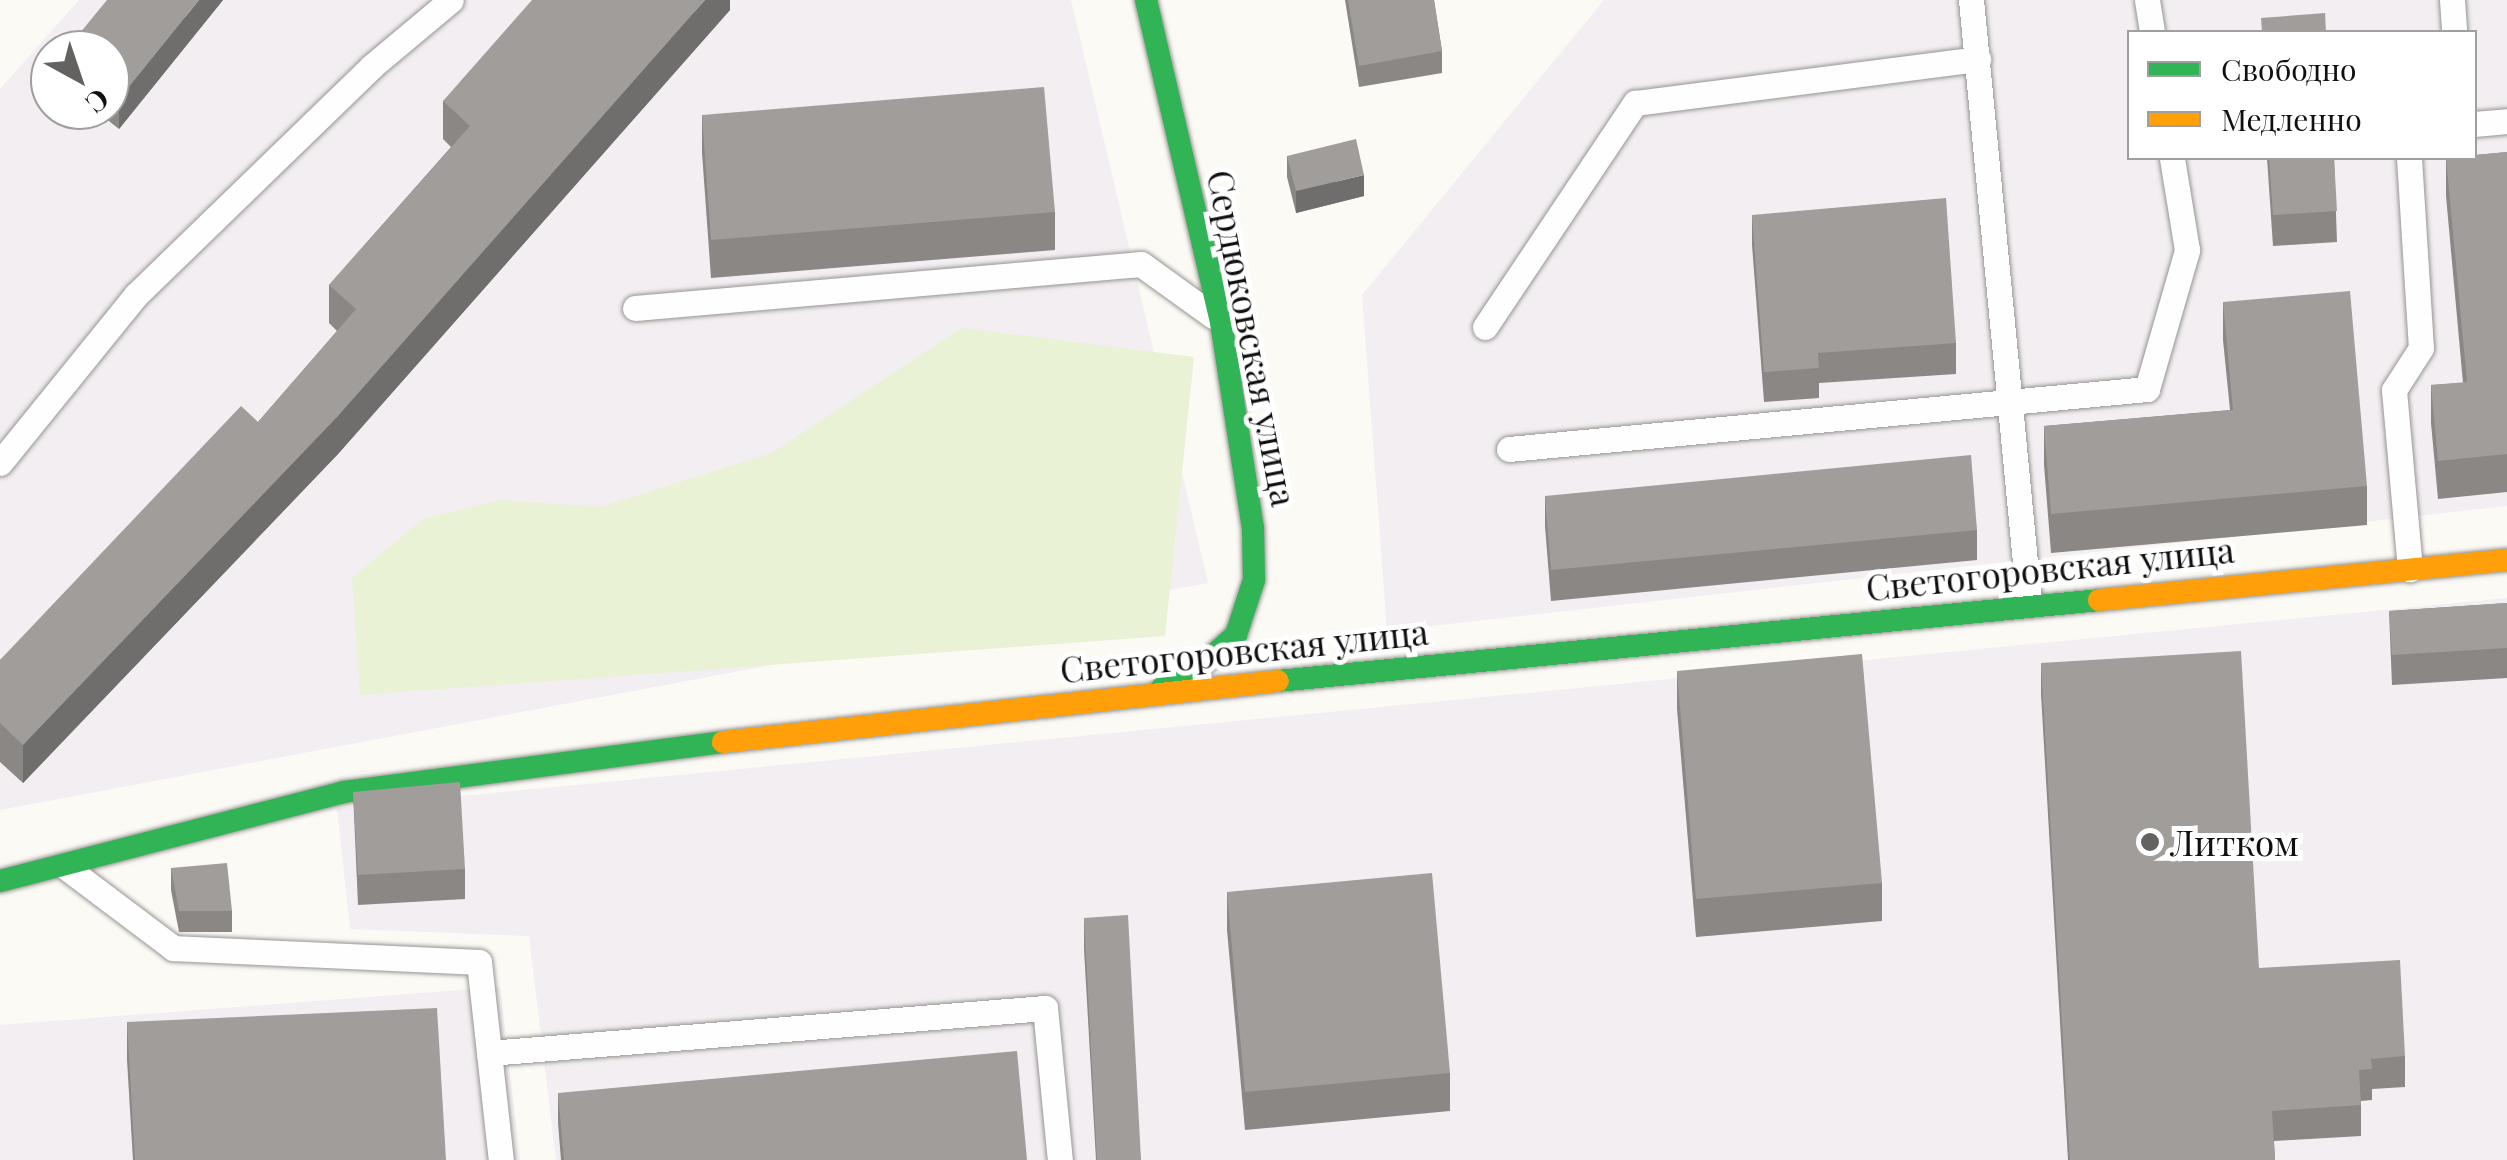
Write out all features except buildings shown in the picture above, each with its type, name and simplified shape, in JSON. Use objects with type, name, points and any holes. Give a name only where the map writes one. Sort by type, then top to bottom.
[{"type":"street","name":"Сердюковская улица","points":[[1140,695],[1188,678],[1214,660],[1236,635],[1254,580],[1254,528],[1221,322],[1146,0]]},
{"type":"street","name":"Светогоровская улица","points":[[0,881],[67,868],[344,792],[1140,695],[2029,604],[2507,560]]},
{"type":"lane","points":[[0,463],[136,294],[372,68],[451,0]]},
{"type":"lane","points":[[1970,0],[2029,604]]},
{"type":"lane","points":[[2147,0],[2152,30]]},
{"type":"lane","points":[[2452,0],[2454,30]]},
{"type":"lane","points":[[1485,327],[1635,102],[1978,59]]},
{"type":"lane","points":[[2477,124],[2507,121]]},
{"type":"lane","points":[[1509,449],[2147,389],[2187,250],[2172,160]]},
{"type":"lane","points":[[2408,160],[2421,348],[2394,390],[2410,570]]},
{"type":"lane","points":[[636,308],[1141,264],[1221,322]]},
{"type":"lane","points":[[67,868],[173,948],[479,962],[500,1160]]},
{"type":"lane","points":[[490,1054],[1045,1008],[1060,1160]]},
{"type":"shaded area","points":[[79,0],[1071,0],[1208,583],[0,810],[0,89],[30,55],[30,130],[130,130],[130,30],[52,30]]},
{"type":"shaded area","points":[[1604,0],[2507,0],[2507,506],[1387,631],[1362,295]]},
{"type":"shaded area","points":[[2507,598],[2507,1160],[556,1160],[529,936],[350,929],[337,808]]},
{"type":"shaded area","points":[[500,987],[520,1160],[0,1160],[0,1025]]},
{"type":"green space","points":[[961,328],[1194,357],[1165,636],[360,695],[352,578],[423,519],[501,500],[600,507],[772,453]]},
{"type":"traffic: fast","points":[[1146,0],[1221,322],[1253,528],[1254,580],[1236,635],[1188,678],[1162,688]]},
{"type":"traffic: fast","points":[[1278,681],[2099,600]]},
{"type":"traffic: fast","points":[[0,881],[344,792],[723,742]]},
{"type":"traffic: slow","points":[[2099,600],[2507,560]]},
{"type":"traffic: slow","points":[[723,742],[1278,681]]},
{"type":"place","name":"Литком","points":[[2150,842]]}]
